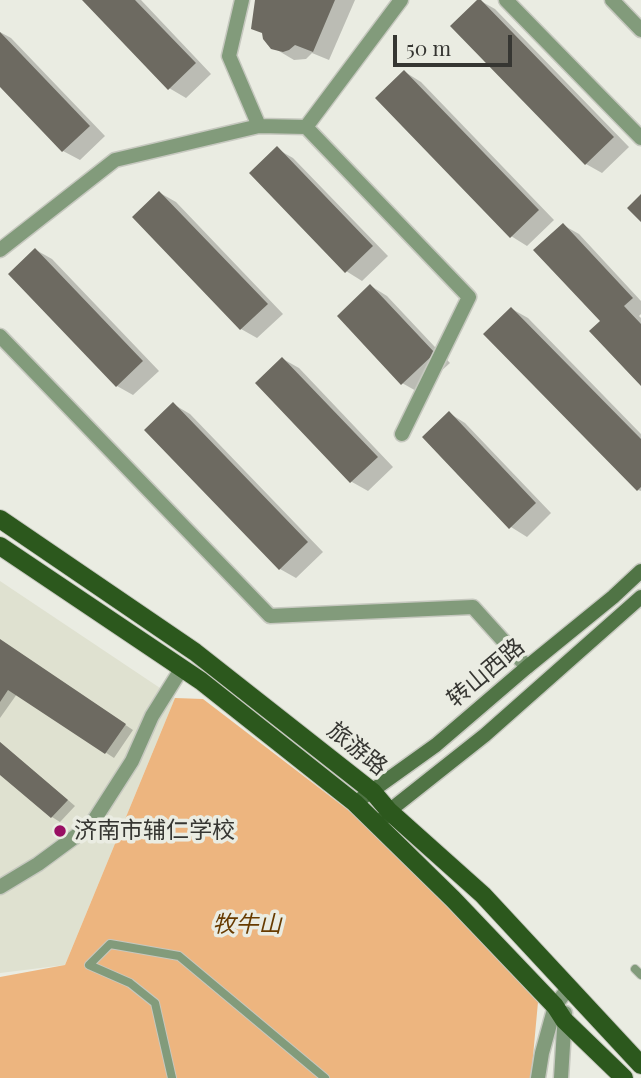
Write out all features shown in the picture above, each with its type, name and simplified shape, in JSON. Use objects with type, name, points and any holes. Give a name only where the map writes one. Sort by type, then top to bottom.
[{"type":"main road","name":"旅游路","points":[[0,519],[195,652],[373,792],[384,818],[453,899],[624,1078]]},
{"type":"main road","name":"旅游路","points":[[0,546],[183,668],[355,803],[384,818],[483,895],[641,1065]]},
{"type":"main road","name":"转山西路","points":[[355,803],[436,745],[641,571]]},
{"type":"main road","name":"转山西路","points":[[384,818],[485,735],[641,597]]},
{"type":"street","points":[[243,0],[229,56],[259,126]]},
{"type":"street","points":[[306,127],[401,0]]},
{"type":"street","points":[[506,0],[641,138]]},
{"type":"street","points":[[612,0],[641,30]]},
{"type":"street","points":[[0,250],[115,160],[259,126],[306,127],[469,297],[402,434]]},
{"type":"street","points":[[0,336],[270,616],[473,607],[527,667]]},
{"type":"street","points":[[0,887],[38,864],[91,825],[132,761],[152,716],[183,668]]},
{"type":"street","points":[[538,1078],[542,1052],[569,987]]},
{"type":"street","points":[[560,1013],[561,1078]]},
{"type":"lane","points":[[172,1078],[155,1003],[130,983],[89,965],[110,944],[179,956],[325,1078]]},
{"type":"shaded area","name":"济南市辅仁学校","points":[[0,581],[175,698],[65,965],[0,973]]},
{"type":"green space","name":"牧牛山","points":[[175,698],[203,699],[365,823],[450,905],[538,1002],[531,1078],[0,1078],[0,977],[65,965]]},
{"type":"building","points":[[82,0],[135,0],[196,63],[168,90]]},
{"type":"building","points":[[255,0],[335,0],[313,52],[295,45],[283,52],[271,49],[262,33],[251,29]]},
{"type":"building","points":[[477,0],[481,0],[614,137],[585,165],[450,26]]},
{"type":"building","points":[[0,32],[90,126],[62,152],[0,87]]},
{"type":"building","points":[[404,70],[539,210],[510,238],[375,98]]},
{"type":"building","points":[[277,146],[373,246],[345,273],[249,173]]},
{"type":"building","points":[[159,191],[268,304],[240,330],[132,217]]},
{"type":"building","points":[[641,194],[641,222],[627,208]]},
{"type":"building","points":[[563,223],[633,298],[624,306],[641,324],[641,386],[589,331],[600,321],[533,250]]},
{"type":"building","points":[[35,248],[143,361],[116,387],[8,274]]},
{"type":"building","points":[[370,284],[435,353],[401,385],[337,316]]},
{"type":"building","points":[[511,307],[641,439],[641,487],[637,491],[483,334]]},
{"type":"building","points":[[282,357],[378,457],[350,483],[255,383]]},
{"type":"building","points":[[173,402],[308,542],[279,570],[144,430]]},
{"type":"building","points":[[449,411],[536,503],[509,529],[422,437]]},
{"type":"building","points":[[0,639],[126,724],[105,754],[8,690],[0,702]]},
{"type":"building","points":[[0,742],[68,800],[51,818],[0,775]]},
{"type":"place","name":"济南市辅仁学校","points":[[60,831]]}]
